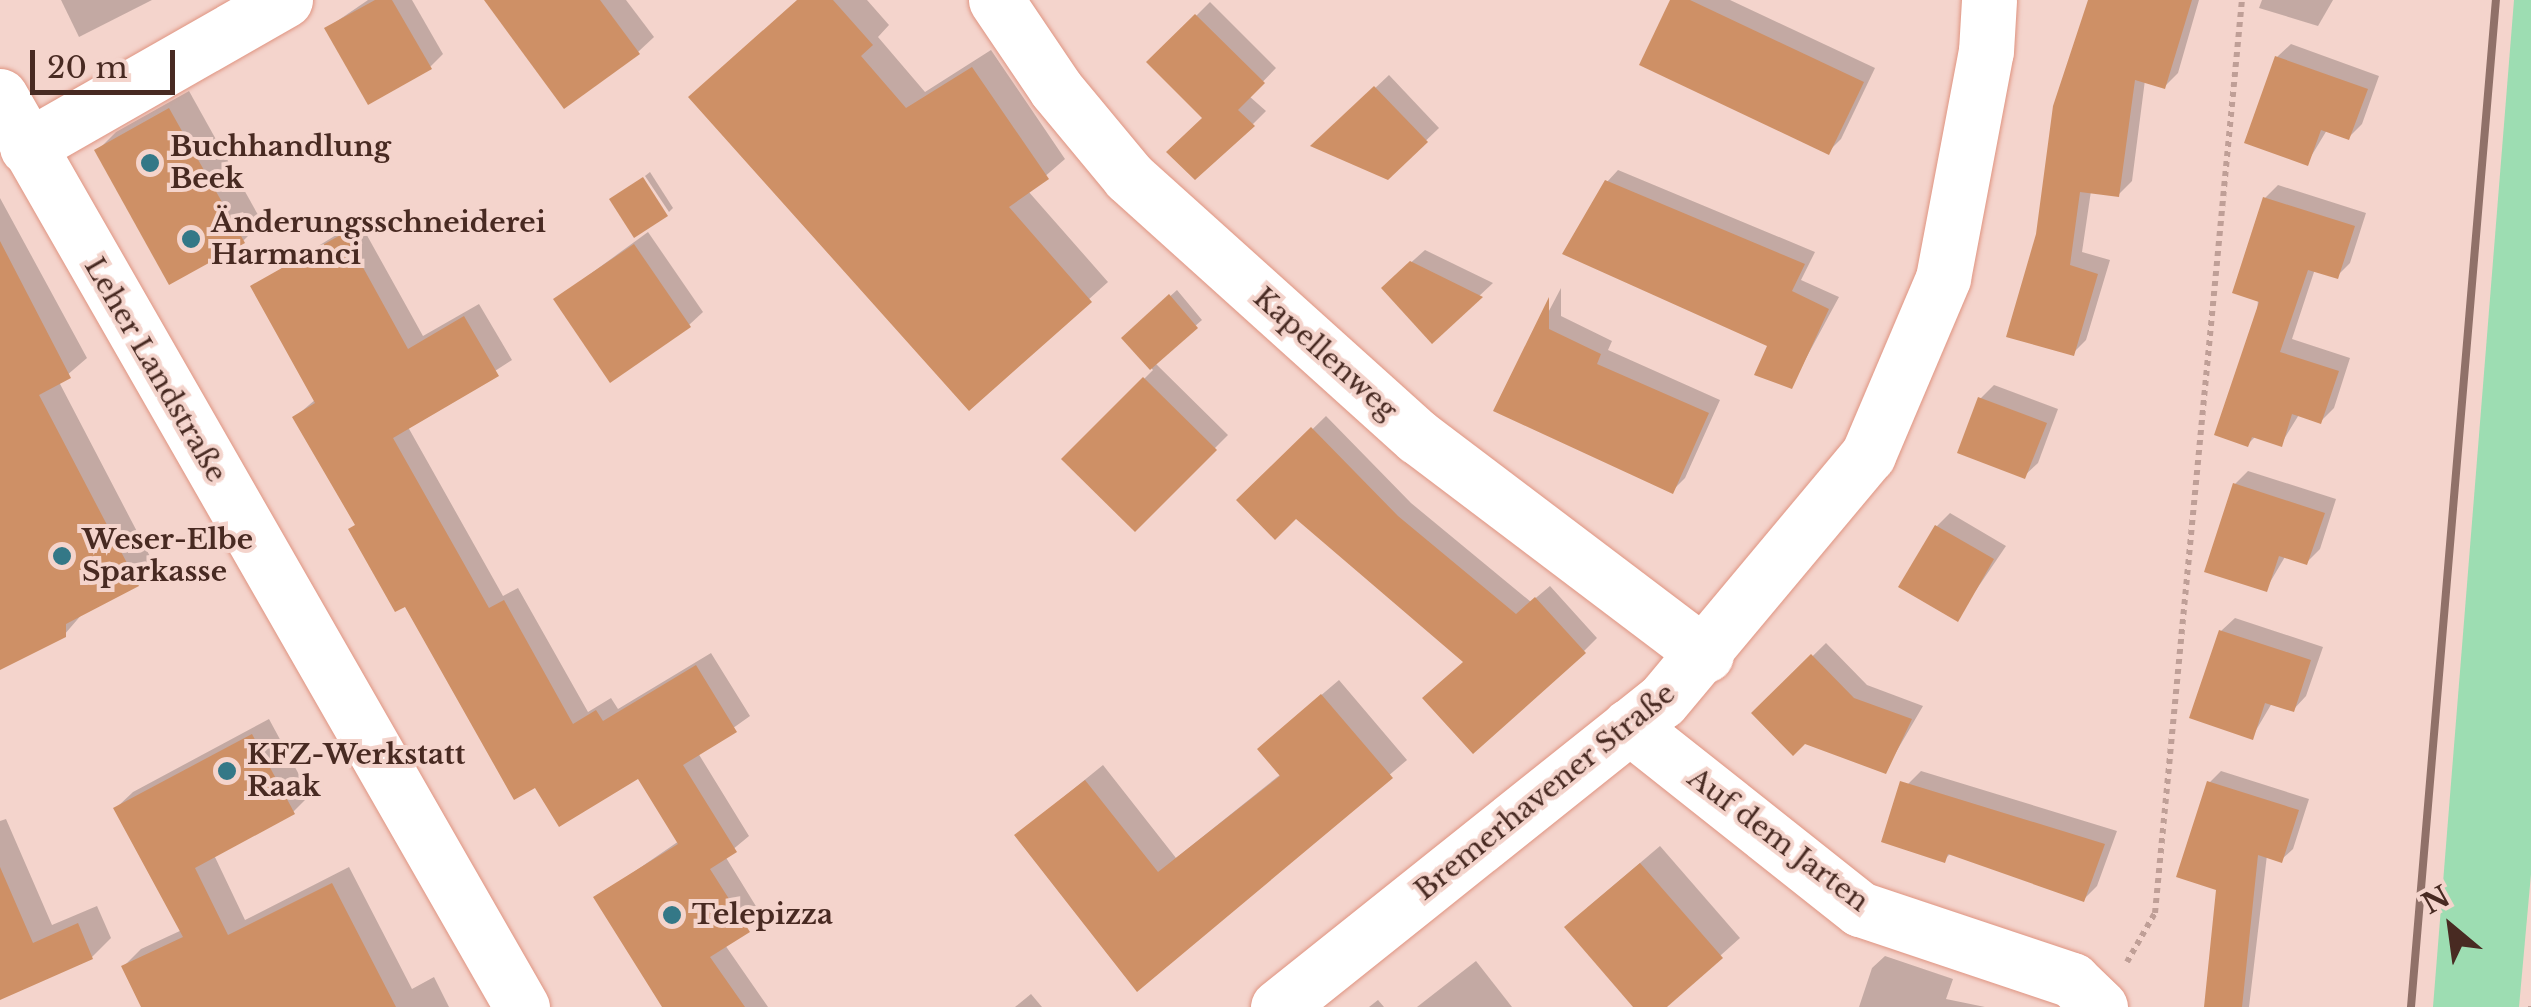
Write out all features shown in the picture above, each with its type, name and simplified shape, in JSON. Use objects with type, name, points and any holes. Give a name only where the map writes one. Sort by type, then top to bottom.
[{"type":"street","points":[[27,147],[285,0]]},
{"type":"street","name":"Kapellenweg","points":[[996,0],[1056,89],[1129,178],[1418,437],[1706,655]]},
{"type":"street","name":"Bremerhavener Straße","points":[[1278,1007],[1629,726],[1706,655],[1868,455],[1943,278],[1986,51],[1989,0]]},
{"type":"street","name":"Leher Landstraße","points":[[0,96],[522,1007]]},
{"type":"street","name":"Auf dem Jarten","points":[[1629,726],[1860,909],[2110,991]]},
{"type":"path","points":[[2110,991],[2155,912],[2242,0]]},
{"type":"green space","points":[[2514,0],[2531,0],[2531,874],[2519,1007],[2433,1007]]},
{"type":"building","points":[[375,0],[392,0],[432,69],[368,105],[324,28]]},
{"type":"building","points":[[484,0],[600,0],[640,54],[564,109]]},
{"type":"building","points":[[797,0],[833,0],[873,45],[861,56],[906,108],[972,67],[1049,179],[1009,207],[1092,302],[969,411],[688,97]]},
{"type":"building","points":[[1670,0],[1690,0],[1864,82],[1829,155],[1639,65]]},
{"type":"building","points":[[2088,0],[2192,0],[2165,89],[2135,80],[2119,197],[2080,192],[2070,265],[2098,274],[2074,356],[2006,337],[2036,234],[2053,106]]},
{"type":"building","points":[[1195,14],[1265,83],[1238,110],[1255,126],[1195,180],[1166,152],[1202,118],[1146,62]]},
{"type":"building","points":[[2275,56],[2368,89],[2349,140],[2321,130],[2308,166],[2244,143]]},
{"type":"building","points":[[1374,86],[1428,142],[1388,180],[1310,146]]},
{"type":"building","points":[[169,108],[245,243],[169,285],[94,150]]},
{"type":"building","points":[[643,177],[668,216],[634,238],[609,199]]},
{"type":"building","points":[[1605,180],[1805,264],[1792,291],[1829,309],[1792,389],[1754,375],[1767,346],[1562,254]]},
{"type":"building","points":[[2263,197],[2355,226],[2338,279],[2308,270],[2280,352],[2339,371],[2321,424],[2292,414],[2282,447],[2252,437],[2248,447],[2214,435],[2259,302],[2232,293]]},
{"type":"building","points":[[344,233],[408,349],[464,316],[499,376],[393,438],[489,608],[504,600],[573,724],[596,710],[603,721],[696,665],[737,732],[683,765],[737,852],[710,869],[750,932],[710,957],[745,1007],[662,1007],[593,897],[678,844],[638,779],[559,827],[535,788],[514,800],[405,607],[395,612],[348,529],[355,525],[292,417],[315,403],[250,286]]},
{"type":"building","name":"Weser-Elbe Sparkasse","points":[[0,241],[71,378],[39,395],[139,586],[66,624],[66,637],[0,670]]},
{"type":"building","points":[[634,244],[691,327],[610,383],[553,299]]},
{"type":"building","points":[[1410,261],[1483,297],[1432,344],[1381,288]]},
{"type":"building","points":[[1169,294],[1198,328],[1150,370],[1121,338]]},
{"type":"building","points":[[1549,297],[1549,329],[1601,354],[1597,364],[1709,413],[1673,494],[1493,411]]},
{"type":"building","points":[[1143,377],[1217,450],[1135,532],[1061,459]]},
{"type":"building","points":[[1978,397],[2047,423],[2025,479],[1957,453]]},
{"type":"building","points":[[1311,427],[1398,516],[1516,614],[1535,597],[1586,653],[1473,754],[1422,698],[1463,662],[1296,519],[1275,540],[1236,500]]},
{"type":"building","points":[[2233,483],[2325,513],[2307,565],[2279,556],[2267,592],[2204,572]]},
{"type":"building","points":[[1935,525],[1994,559],[1958,622],[1898,587]]},
{"type":"building","points":[[2219,630],[2311,660],[2294,712],[2265,703],[2253,740],[2189,718]]},
{"type":"building","points":[[1811,654],[1854,698],[1912,719],[1886,774],[1805,744],[1793,756],[1751,713]]},
{"type":"building","points":[[1321,694],[1393,778],[1137,992],[1014,835],[1085,780],[1158,872],[1280,776],[1257,749]]},
{"type":"building","points":[[252,734],[295,814],[195,868],[228,935],[332,883],[396,1007],[141,1007],[121,966],[183,937],[113,808]]},
{"type":"building","points":[[1900,781],[2105,844],[2084,902],[1948,854],[1945,863],[1881,842]]},
{"type":"building","points":[[2207,781],[2299,810],[2282,863],[2258,855],[2242,1007],[2204,1007],[2216,890],[2176,877]]},
{"type":"building","points":[[1640,863],[1723,958],[1667,1007],[1633,1007],[1564,927]]},
{"type":"building","points":[[0,867],[33,943],[78,923],[93,959],[0,1000]]},
{"type":"railway","points":[[2411,1007],[2496,0]]},
{"type":"place","name":"Buchhandlung Beek","points":[[150,163]]},
{"type":"place","name":"Änderungsschneiderei Harmanci","points":[[191,239]]},
{"type":"place","name":"Weser-Elbe Sparkasse","points":[[62,556]]},
{"type":"place","name":"KFZ-Werkstatt Raak","points":[[227,771]]},
{"type":"place","name":"Telepizza","points":[[672,915]]}]
